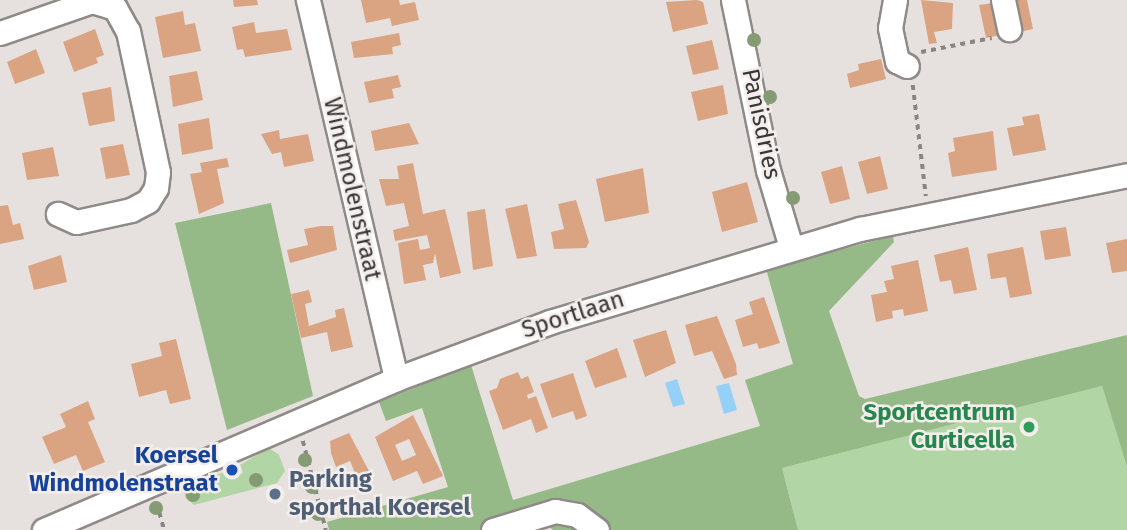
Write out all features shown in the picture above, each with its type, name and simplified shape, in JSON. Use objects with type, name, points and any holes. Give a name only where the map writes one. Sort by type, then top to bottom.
[{"type":"street","name":"Windmolenstraat","points":[[308,0],[396,379]]},
{"type":"street","name":"Panisdries","points":[[733,0],[768,170],[791,247]]},
{"type":"street","points":[[895,0],[906,61]]},
{"type":"street","points":[[1003,0],[1009,29]]},
{"type":"street","points":[[0,33],[92,1],[115,8],[128,31],[159,172],[156,188],[148,201],[131,210],[76,222],[58,214]]},
{"type":"street","name":"Sportlaan","points":[[44,530],[396,379],[562,318],[791,247],[928,214],[1127,175]]},
{"type":"street","points":[[493,530],[555,512],[577,515],[597,530]]},
{"type":"path","points":[[928,214],[906,61],[1010,34],[1009,29]]},
{"type":"path","points":[[298,423],[326,530]]},
{"type":"path","points":[[150,485],[164,530]]},
{"type":"green space","points":[[271,203],[313,396],[227,430],[175,223]]},
{"type":"green space","points":[[893,236],[894,242],[829,311],[859,396],[865,399],[1127,335],[1127,467],[1102,386],[782,468],[798,530],[553,530],[542,521],[534,530],[329,530],[327,522],[448,487],[422,408],[386,421],[379,402],[471,365],[513,500],[760,426],[745,380],[793,364],[766,269]]},
{"type":"green space","name":"Sportcentrum Curticella","points":[[1102,386],[1127,467],[1127,530],[798,530],[782,468]]},
{"type":"green space","points":[[269,448],[279,455],[285,471],[277,483],[194,505],[185,497],[184,486],[225,472],[227,477],[243,473],[240,465]]},
{"type":"water","points":[[677,379],[685,404],[673,407],[665,383]]},
{"type":"water","points":[[729,383],[737,410],[724,414],[716,386]]},
{"type":"building","points":[[233,0],[257,0],[258,5],[234,7]]},
{"type":"building","points":[[361,0],[399,0],[400,5],[415,2],[419,20],[392,26],[390,18],[366,23]]},
{"type":"building","points":[[921,0],[953,3],[952,29],[934,32],[937,43],[929,44]]},
{"type":"building","points":[[1013,0],[1027,0],[1033,29],[1019,32]]},
{"type":"building","points":[[666,2],[703,2],[708,24],[673,32]]},
{"type":"building","points":[[993,3],[1000,35],[986,38],[979,5]]},
{"type":"building","points":[[183,11],[185,25],[195,23],[201,51],[163,58],[155,17]]},
{"type":"building","points":[[254,22],[256,33],[287,29],[292,50],[245,57],[243,49],[237,50],[232,27]]},
{"type":"building","points":[[95,29],[104,55],[96,58],[98,63],[74,72],[63,42]]},
{"type":"building","points":[[399,33],[401,45],[392,47],[393,54],[354,58],[351,42]]},
{"type":"building","points":[[712,40],[719,69],[693,75],[686,46]]},
{"type":"building","points":[[36,49],[45,73],[15,84],[7,62]]},
{"type":"building","points":[[881,59],[886,79],[850,88],[847,74],[859,70],[858,64]]},
{"type":"building","points":[[197,71],[203,100],[173,107],[169,76]]},
{"type":"building","points":[[398,75],[401,87],[392,89],[394,98],[369,103],[364,82]]},
{"type":"building","points":[[723,85],[728,114],[698,121],[691,92]]},
{"type":"building","points":[[111,87],[115,121],[89,126],[82,93]]},
{"type":"building","points":[[1039,114],[1046,150],[1013,156],[1007,128],[1024,125],[1022,117]]},
{"type":"building","points":[[209,118],[213,149],[182,155],[178,124]]},
{"type":"building","points":[[409,123],[419,144],[375,151],[371,131]]},
{"type":"building","points":[[279,130],[280,139],[308,134],[314,161],[284,167],[281,152],[272,154],[261,134]]},
{"type":"building","points":[[993,131],[997,170],[952,177],[948,153],[955,151],[953,138]]},
{"type":"building","points":[[123,144],[130,175],[106,179],[100,148]]},
{"type":"building","points":[[53,147],[59,176],[27,180],[22,153]]},
{"type":"building","points":[[880,156],[888,189],[867,194],[858,162]]},
{"type":"building","points":[[227,158],[229,167],[217,169],[224,203],[199,214],[190,174],[202,172],[200,163]]},
{"type":"building","points":[[413,163],[423,214],[445,209],[461,273],[440,278],[435,253],[433,263],[423,265],[426,280],[404,284],[398,243],[418,239],[420,250],[430,248],[427,235],[395,241],[393,230],[409,226],[404,203],[386,206],[379,179],[399,179],[397,166]]},
{"type":"building","points":[[842,166],[850,199],[830,204],[821,172]]},
{"type":"building","points":[[643,168],[649,213],[605,222],[596,179]]},
{"type":"building","points":[[747,182],[758,222],[722,232],[712,192]]},
{"type":"building","points":[[576,200],[589,242],[586,248],[554,249],[551,232],[564,229],[558,204]]},
{"type":"building","points":[[527,204],[537,256],[517,259],[505,209]]},
{"type":"building","points":[[8,205],[13,225],[20,223],[24,239],[0,244],[0,206]]},
{"type":"building","points":[[485,209],[493,266],[473,270],[467,212]]},
{"type":"building","points":[[333,226],[337,250],[290,263],[287,250],[308,245],[304,229]]},
{"type":"building","points":[[1066,227],[1071,256],[1045,260],[1040,231]]},
{"type":"building","points":[[1127,239],[1127,271],[1112,273],[1106,243]]},
{"type":"building","points":[[968,247],[977,290],[954,294],[951,280],[940,282],[934,255]]},
{"type":"building","points":[[1023,247],[1032,294],[1010,298],[1006,277],[991,279],[987,254]]},
{"type":"building","points":[[61,255],[67,282],[34,290],[28,266]]},
{"type":"building","points":[[918,260],[928,311],[904,316],[903,309],[892,311],[893,318],[876,322],[871,295],[887,292],[884,281],[894,279],[891,266]]},
{"type":"building","points":[[309,290],[312,302],[305,304],[309,326],[336,317],[335,310],[344,308],[353,347],[331,352],[327,332],[301,338],[291,294]]},
{"type":"building","points":[[764,297],[780,343],[759,349],[757,343],[743,347],[735,320],[753,314],[749,302]]},
{"type":"building","points":[[717,316],[736,364],[737,375],[724,379],[712,351],[694,356],[685,325]]},
{"type":"building","points":[[666,330],[676,363],[645,377],[633,340]]},
{"type":"building","points":[[176,339],[191,399],[170,404],[166,390],[139,397],[131,364],[162,356],[159,343]]},
{"type":"building","points":[[617,348],[627,377],[595,388],[585,361]]},
{"type":"building","points":[[518,372],[521,379],[528,376],[534,392],[527,395],[528,399],[536,396],[548,428],[536,433],[531,419],[503,430],[489,391],[497,388],[500,379]]},
{"type":"building","points":[[573,373],[587,416],[576,420],[573,411],[552,418],[540,384]]},
{"type":"building","points":[[88,401],[95,419],[88,422],[105,462],[83,471],[76,455],[54,464],[42,437],[66,427],[60,414]]},
{"type":"building","points":[[413,415],[443,476],[423,484],[417,471],[393,481],[375,437]],"holes":[[[409,439],[416,455],[402,461],[395,445]]]},
{"type":"building","points":[[349,433],[370,473],[357,478],[350,461],[336,467],[331,453],[330,441]]},
{"type":"place","name":"Sportcentrum Curticella","points":[[1029,427]]},
{"type":"place","name":"Koersel Windmolenstraat","points":[[232,470]]},
{"type":"place","name":"Parking sporthal Koersel","points":[[275,494]]}]
